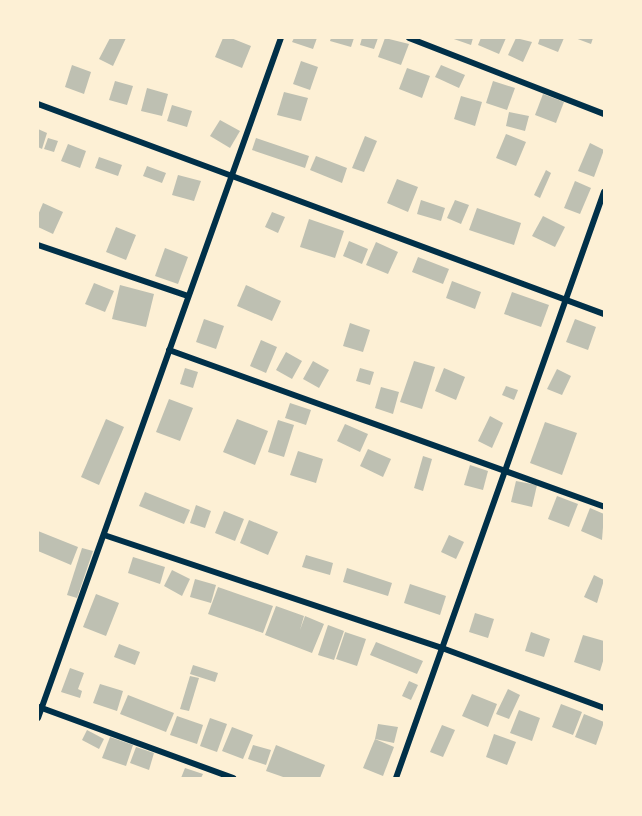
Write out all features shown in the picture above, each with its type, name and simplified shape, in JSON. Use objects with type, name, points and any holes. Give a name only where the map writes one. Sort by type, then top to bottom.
[{"type":"street","points":[[38,718],[39,707],[104,535],[281,38]]},
{"type":"street","points":[[409,38],[604,114]]},
{"type":"street","points":[[38,104],[604,314]]},
{"type":"street","points":[[396,778],[604,192]]},
{"type":"street","points":[[38,245],[188,296]]},
{"type":"street","points":[[169,350],[604,507]]},
{"type":"street","points":[[104,535],[442,648],[604,708]]},
{"type":"street","points":[[39,707],[233,778]]},
{"type":"building","points":[[110,38],[126,38],[113,66],[99,59]]},
{"type":"building","points":[[223,38],[231,38],[251,46],[242,68],[215,57]]},
{"type":"building","points":[[294,38],[317,38],[313,49],[292,42]]},
{"type":"building","points":[[331,38],[354,38],[351,47],[330,41]]},
{"type":"building","points":[[362,38],[378,38],[374,49],[360,45]]},
{"type":"building","points":[[385,38],[409,44],[401,65],[378,57]]},
{"type":"building","points":[[451,38],[473,38],[471,45]]},
{"type":"building","points":[[481,38],[506,38],[499,54],[478,45]]},
{"type":"building","points":[[516,38],[532,42],[523,62],[508,55]]},
{"type":"building","points":[[540,38],[564,38],[558,52],[538,44]]},
{"type":"building","points":[[575,38],[593,38],[591,44]]},
{"type":"building","points":[[301,61],[318,67],[310,90],[293,84]]},
{"type":"building","points":[[72,65],[91,72],[84,94],[65,87]]},
{"type":"building","points":[[441,65],[465,75],[459,88],[435,77]]},
{"type":"building","points":[[407,68],[430,76],[422,98],[399,89]]},
{"type":"building","points":[[115,81],[133,86],[127,105],[109,100]]},
{"type":"building","points":[[493,81],[515,88],[507,110],[486,103]]},
{"type":"building","points":[[147,88],[168,94],[162,116],[141,111]]},
{"type":"building","points":[[284,92],[308,98],[301,121],[277,115]]},
{"type":"building","points":[[543,94],[564,102],[556,123],[535,115]]},
{"type":"building","points":[[461,96],[482,102],[475,126],[454,119]]},
{"type":"building","points":[[172,105],[192,111],[187,127],[167,121]]},
{"type":"building","points":[[509,112],[529,116],[525,131],[506,126]]},
{"type":"building","points":[[220,120],[240,131],[230,148],[210,136]]},
{"type":"building","points":[[38,129],[47,133],[42,149],[38,147]]},
{"type":"building","points":[[506,134],[526,142],[516,166],[496,158]]},
{"type":"building","points":[[365,136],[377,141],[364,172],[352,168]]},
{"type":"building","points":[[48,138],[58,141],[54,152],[44,149]]},
{"type":"building","points":[[256,138],[309,156],[305,168],[252,150]]},
{"type":"building","points":[[590,143],[604,150],[594,177],[578,171]]},
{"type":"building","points":[[68,144],[86,151],[80,168],[61,161]]},
{"type":"building","points":[[316,156],[347,168],[342,183],[310,170]]},
{"type":"building","points":[[99,157],[122,165],[118,176],[95,168]]},
{"type":"building","points":[[147,166],[166,173],[162,183],[143,176]]},
{"type":"building","points":[[546,170],[551,173],[540,198],[534,195]]},
{"type":"building","points":[[178,175],[201,181],[194,201],[172,195]]},
{"type":"building","points":[[397,179],[418,187],[408,212],[387,203]]},
{"type":"building","points":[[575,181],[591,188],[580,214],[564,208]]},
{"type":"building","points":[[421,200],[445,208],[441,221],[417,214]]},
{"type":"building","points":[[455,200],[469,205],[461,224],[447,218]]},
{"type":"building","points":[[43,203],[63,212],[53,234],[38,227],[38,215]]},
{"type":"building","points":[[477,208],[521,223],[514,245],[469,230]]},
{"type":"building","points":[[272,212],[285,217],[278,233],[265,227]]},
{"type":"building","points":[[543,216],[565,227],[555,247],[532,236]]},
{"type":"building","points":[[309,219],[344,231],[335,258],[300,247]]},
{"type":"building","points":[[116,227],[136,235],[126,260],[106,252]]},
{"type":"building","points":[[349,241],[368,249],[362,264],[343,256]]},
{"type":"building","points":[[376,242],[398,252],[388,274],[366,265]]},
{"type":"building","points":[[165,248],[188,257],[178,284],[155,276]]},
{"type":"building","points":[[418,257],[449,269],[443,284],[412,272]]},
{"type":"building","points":[[452,281],[481,292],[475,309],[446,298]]},
{"type":"building","points":[[94,283],[114,291],[105,312],[85,304]]},
{"type":"building","points":[[120,285],[154,294],[146,327],[112,319]]},
{"type":"building","points":[[246,285],[281,301],[272,321],[237,306]]},
{"type":"building","points":[[512,292],[549,305],[541,327],[504,314]]},
{"type":"building","points":[[204,319],[224,326],[216,349],[196,342]]},
{"type":"building","points":[[575,319],[596,327],[588,350],[566,342]]},
{"type":"building","points":[[350,323],[370,330],[363,352],[343,346]]},
{"type":"building","points":[[261,340],[277,347],[266,373],[250,366]]},
{"type":"building","points":[[286,352],[302,361],[292,379],[276,370]]},
{"type":"building","points":[[313,361],[329,370],[319,388],[303,379]]},
{"type":"building","points":[[414,361],[435,367],[422,409],[400,402]]},
{"type":"building","points":[[185,368],[198,372],[193,388],[180,384]]},
{"type":"building","points":[[360,368],[374,372],[370,385],[356,381]]},
{"type":"building","points":[[444,368],[465,377],[456,400],[435,391]]},
{"type":"building","points":[[557,369],[571,376],[562,395],[547,389]]},
{"type":"building","points":[[506,386],[518,390],[514,400],[502,395]]},
{"type":"building","points":[[381,387],[399,392],[393,414],[375,408]]},
{"type":"building","points":[[169,399],[193,408],[180,441],[156,432]]},
{"type":"building","points":[[290,403],[311,410],[306,425],[285,418]]},
{"type":"building","points":[[490,416],[503,423],[492,448],[478,441]]},
{"type":"building","points":[[106,419],[124,427],[99,485],[81,477]]},
{"type":"building","points":[[237,419],[268,431],[255,465],[223,452]]},
{"type":"building","points":[[278,420],[294,425],[284,457],[268,452]]},
{"type":"building","points":[[545,422],[577,433],[562,475],[530,463]]},
{"type":"building","points":[[345,424],[368,434],[360,452],[337,441]]},
{"type":"building","points":[[368,449],[391,459],[383,477],[360,466]]},
{"type":"building","points":[[298,451],[323,459],[316,483],[290,475]]},
{"type":"building","points":[[423,456],[432,459],[423,491],[414,488]]},
{"type":"building","points":[[470,465],[488,471],[483,490],[464,485]]},
{"type":"building","points":[[516,481],[537,485],[532,507],[511,502]]},
{"type":"building","points":[[145,492],[190,510],[184,524],[139,506]]},
{"type":"building","points":[[557,496],[578,504],[569,527],[548,519]]},
{"type":"building","points":[[196,505],[211,511],[205,528],[190,523]]},
{"type":"building","points":[[590,508],[604,514],[602,540],[581,531]]},
{"type":"building","points":[[224,511],[244,519],[235,541],[215,533]]},
{"type":"building","points":[[249,520],[278,532],[268,555],[240,543]]},
{"type":"building","points":[[38,531],[78,547],[71,565],[38,551]]},
{"type":"building","points":[[449,535],[464,542],[456,559],[441,552]]},
{"type":"building","points":[[82,548],[93,551],[77,598],[67,595]]},
{"type":"building","points":[[306,555],[333,563],[330,575],[302,567]]},
{"type":"building","points":[[133,557],[165,567],[160,584],[128,573]]},
{"type":"building","points":[[347,568],[392,583],[388,596],[343,582]]},
{"type":"building","points":[[172,570],[190,579],[182,596],[164,586]]},
{"type":"building","points":[[594,575],[604,580],[597,603],[584,597]]},
{"type":"building","points":[[195,579],[216,585],[211,603],[190,597]]},
{"type":"building","points":[[410,584],[446,596],[440,615],[404,603]]},
{"type":"building","points":[[218,587],[273,606],[263,633],[208,614]]},
{"type":"building","points":[[96,594],[119,603],[106,636],[83,627]]},
{"type":"building","points":[[276,606],[304,616],[300,630],[305,616],[324,624],[312,653],[265,635]]},
{"type":"building","points":[[475,613],[494,619],[488,638],[469,632]]},
{"type":"building","points":[[328,625],[344,631],[334,660],[318,655]]},
{"type":"building","points":[[345,632],[366,639],[357,666],[336,659]]},
{"type":"building","points":[[531,632],[550,639],[544,657],[525,651]]},
{"type":"building","points":[[583,635],[604,641],[604,658],[600,671],[574,662]]},
{"type":"building","points":[[376,642],[423,661],[417,674],[370,655]]},
{"type":"building","points":[[119,644],[140,652],[135,665],[114,657]]},
{"type":"building","points":[[193,665],[218,673],[215,682],[190,674]]},
{"type":"building","points":[[70,668],[84,673],[78,689],[82,691],[80,698],[61,692]]},
{"type":"building","points":[[190,676],[199,678],[189,711],[180,709]]},
{"type":"building","points":[[409,681],[418,685],[411,700],[402,696]]},
{"type":"building","points":[[100,684],[123,691],[117,711],[93,703]]},
{"type":"building","points":[[508,689],[520,695],[509,719],[496,714]]},
{"type":"building","points":[[472,694],[497,704],[488,727],[462,716]]},
{"type":"building","points":[[128,695],[174,713],[166,732],[120,714]]},
{"type":"building","points":[[561,704],[582,712],[573,735],[552,727]]},
{"type":"building","points":[[519,710],[540,718],[532,741],[510,733]]},
{"type":"building","points":[[584,714],[604,722],[596,745],[575,737]]},
{"type":"building","points":[[177,716],[203,725],[197,744],[170,735]]},
{"type":"building","points":[[210,718],[227,724],[217,752],[200,746]]},
{"type":"building","points":[[378,724],[398,727],[394,743],[375,739]]},
{"type":"building","points":[[442,725],[455,730],[443,757],[430,752]]},
{"type":"building","points":[[232,727],[253,735],[243,759],[222,751]]},
{"type":"building","points":[[87,730],[104,739],[99,749],[82,740]]},
{"type":"building","points":[[494,734],[516,742],[507,765],[486,757]]},
{"type":"building","points":[[110,737],[133,745],[126,766],[102,758]]},
{"type":"building","points":[[375,739],[394,747],[383,776],[363,768]]},
{"type":"building","points":[[253,745],[271,750],[266,765],[248,759]]},
{"type":"building","points":[[276,745],[325,765],[320,778],[286,778],[266,771]]},
{"type":"building","points":[[136,747],[154,753],[149,770],[130,763]]},
{"type":"building","points":[[185,768],[203,774],[201,778],[181,778]]}]
